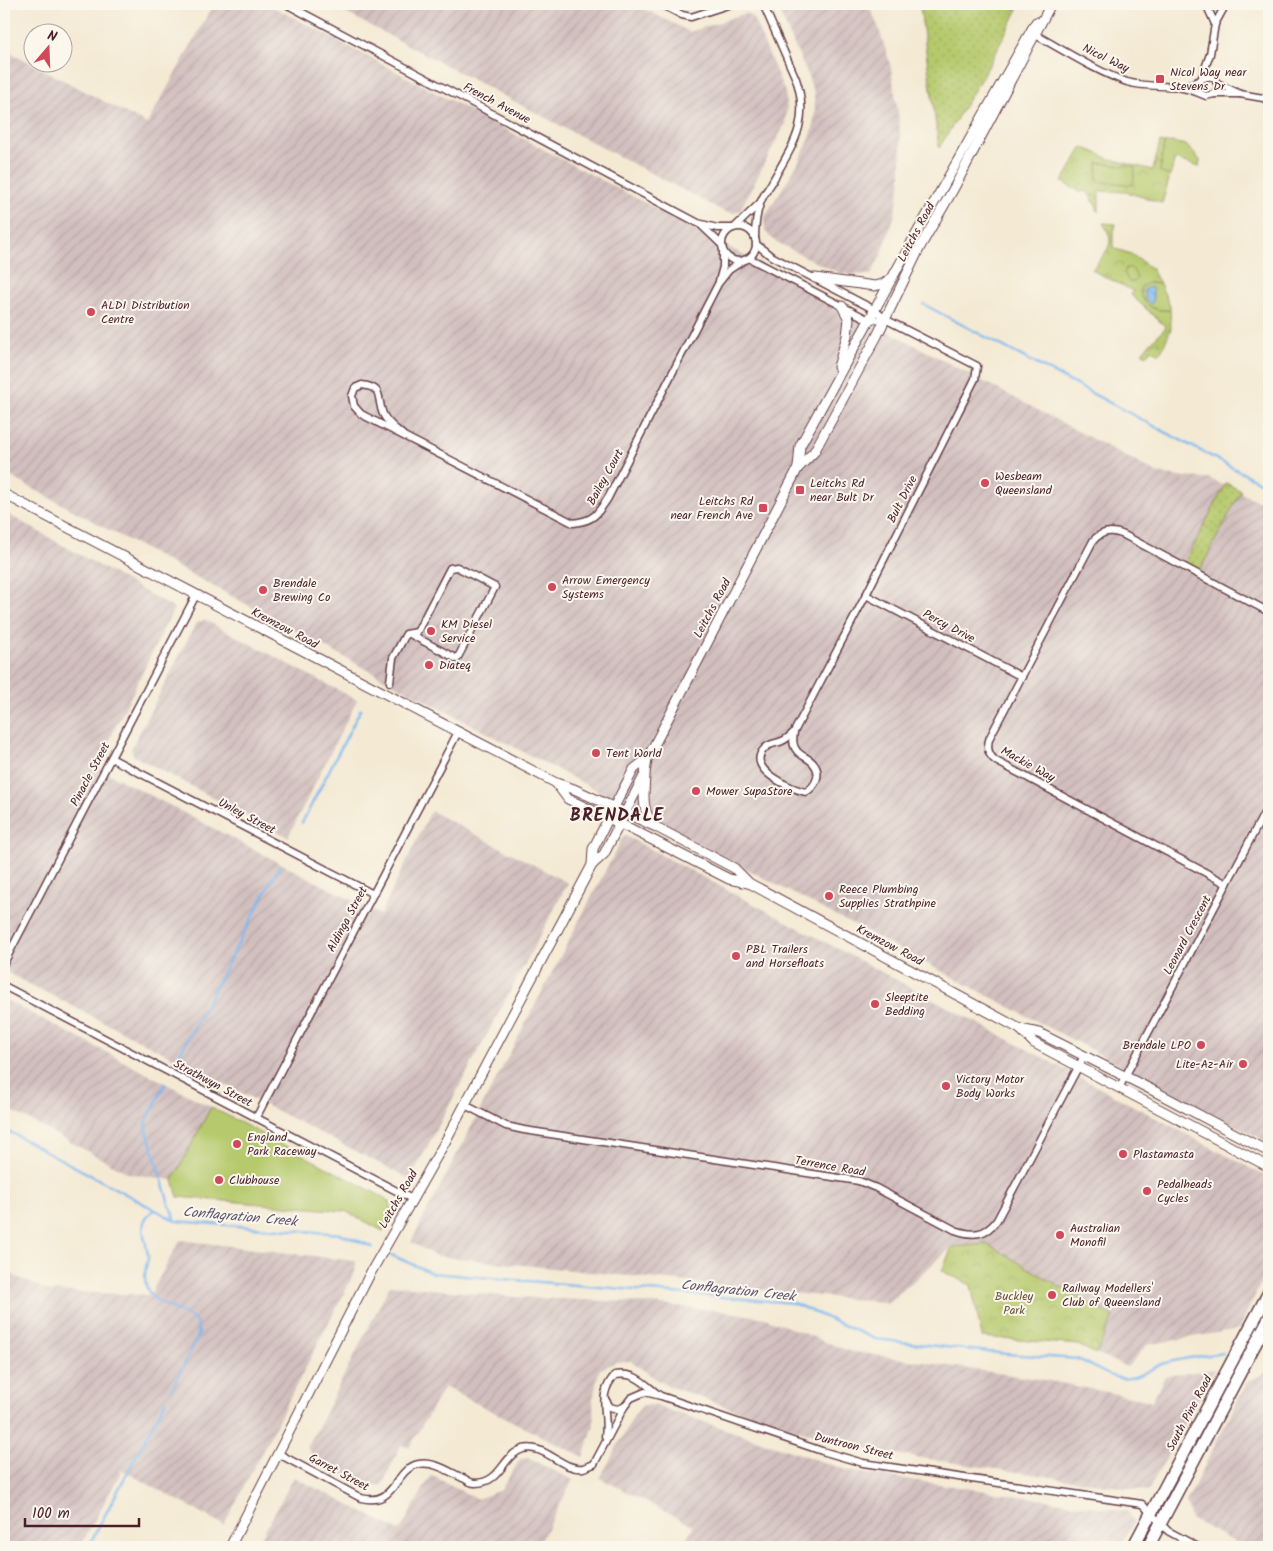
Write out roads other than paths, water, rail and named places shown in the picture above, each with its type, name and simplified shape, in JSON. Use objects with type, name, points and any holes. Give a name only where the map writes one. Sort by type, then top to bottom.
[{"type":"highway","name":"South Pine Road","points":[[1133,1547],[1269,1292]]},
{"type":"highway","points":[[1148,1547],[1269,1318]]},
{"type":"street","name":"French Avenue","points":[[286,4],[698,223],[717,228],[735,227]]},
{"type":"street","points":[[661,4],[691,17],[731,4]]},
{"type":"street","points":[[763,4],[796,79],[802,108],[798,131],[793,144],[760,203],[725,235],[723,248],[726,254],[734,260],[746,259],[869,320],[885,319]]},
{"type":"street","name":"Leitchs Road","points":[[230,1547],[371,1272],[465,1105],[592,865],[604,854],[620,824],[645,774],[647,759],[798,468],[814,452],[885,319],[920,247],[954,188],[1047,4]]},
{"type":"street","name":"Leitchs Road","points":[[798,468],[800,446],[893,277],[1051,4]]},
{"type":"street","points":[[1206,4],[1215,24]]},
{"type":"street","points":[[1226,4],[1215,24],[1210,54],[1197,87],[1200,93],[1206,96],[1214,94],[1240,94],[1269,99]]},
{"type":"street","name":"Nicol Way","points":[[1033,33],[1113,76],[1142,85],[1177,87],[1200,93]]},
{"type":"street","points":[[1210,54],[1217,89],[1214,94]]},
{"type":"street","points":[[1201,79],[1208,76],[1240,94]]},
{"type":"street","name":"Nicol Way","points":[[1177,87],[1201,79]]},
{"type":"street","points":[[746,259],[755,249],[755,226],[760,203]]},
{"type":"street","name":"French Avenue","points":[[698,223],[723,248]]},
{"type":"street","points":[[735,227],[749,230],[756,241],[771,256],[875,310],[885,319]]},
{"type":"street","name":"Bailey Court","points":[[403,435],[389,423],[383,414],[379,392],[372,386],[362,384],[356,388],[352,396],[354,406],[361,414],[573,523],[587,522],[599,513],[608,498],[718,284],[723,267],[723,248]]},
{"type":"street","name":"Bailey Court","points":[[718,284],[729,270],[746,259]]},
{"type":"street","points":[[815,278],[875,286],[883,284],[893,277]]},
{"type":"street","points":[[824,405],[842,357],[847,336],[849,319],[842,306]]},
{"type":"street","name":"Bult Drive","points":[[794,732],[976,379],[977,366],[885,319]]},
{"type":"street","name":"Kremzow Road","points":[[4,494],[556,783],[625,812],[734,868],[749,883],[1020,1029],[1034,1043],[1269,1167]]},
{"type":"street","name":"Mackie Way","points":[[1227,884],[992,758],[988,750],[988,740],[1093,541],[1104,532],[1113,531],[1124,535],[1269,612]]},
{"type":"street","points":[[390,682],[393,658],[406,634],[416,632],[450,568],[457,567],[494,587],[457,658],[410,634]]},
{"type":"street","name":"Pinacle Street","points":[[4,963],[196,595]]},
{"type":"street","name":"Percy Drive","points":[[866,595],[1022,677]]},
{"type":"street","name":"Aldinga Street","points":[[256,1118],[458,732]]},
{"type":"street","points":[[794,732],[793,741],[796,750],[802,756],[812,761],[817,769],[817,779],[813,788],[806,792],[796,790],[766,773],[760,766],[759,759],[762,750],[769,744],[786,739],[794,732]]},
{"type":"street","name":"Unley Street","points":[[111,758],[373,894]]},
{"type":"street","name":"Leitchs Road","points":[[592,865],[593,849],[608,818],[634,769],[647,759]]},
{"type":"street","points":[[645,774],[644,805],[649,820],[656,827]]},
{"type":"street","name":"Kremzow Road","points":[[556,783],[568,799],[729,879],[749,883]]},
{"type":"street","name":"Leonard Crescent","points":[[1119,1088],[1269,804]]},
{"type":"street","name":"Strathwyn Street","points":[[4,986],[412,1199]]},
{"type":"street","name":"Kremzow Road","points":[[1020,1029],[1039,1032],[1269,1152]]},
{"type":"street","name":"Terrence Road","points":[[465,1105],[506,1126],[524,1130],[859,1181],[956,1230],[964,1233],[981,1234],[987,1231],[997,1220],[1084,1056]]},
{"type":"street","points":[[604,1443],[607,1427],[603,1395],[614,1375],[636,1376],[661,1396]]},
{"type":"street","name":"Duntroon Street","points":[[594,1464],[624,1407],[631,1398],[645,1392],[822,1452],[863,1462],[1140,1504],[1144,1505],[1151,1513]]},
{"type":"street","points":[[603,1395],[610,1407],[617,1409],[624,1407]]},
{"type":"street","name":"Garret Street","points":[[279,1454],[361,1498],[370,1500],[378,1499],[385,1495],[393,1489],[409,1468],[419,1464],[437,1466],[474,1483],[488,1481],[498,1474],[516,1452],[524,1448],[533,1448],[572,1467],[583,1468],[594,1464]]},
{"type":"street","points":[[1151,1513],[1171,1533],[1198,1547]]},
{"type":"water","points":[[1150,287],[1153,289],[1153,302],[1150,304],[1143,292]]},
{"type":"waterway","points":[[923,304],[1269,487]]},
{"type":"waterway","points":[[302,823],[361,709]]},
{"type":"waterway","points":[[175,1063],[280,865]]},
{"type":"waterway","points":[[165,1084],[147,1120],[146,1127],[176,1221]]},
{"type":"waterway","name":"Conflagration Creek","points":[[4,1131],[12,1133],[176,1221],[341,1234],[373,1247]]},
{"type":"waterway","points":[[155,1210],[149,1214],[143,1225],[148,1256],[145,1275],[146,1286],[149,1293],[156,1300],[196,1321],[199,1334],[172,1389]]},
{"type":"waterway","name":"Conflagration Creek","points":[[389,1254],[432,1273],[793,1303],[875,1339],[1007,1354],[1077,1359],[1108,1374],[1125,1379],[1169,1362],[1223,1353]]},
{"type":"waterway","points":[[88,1547],[166,1400]]},
{"type":"place","name":"Nicol Way near Stevens Dr","points":[[1160,79]]},
{"type":"place","name":"ALDI Distribution Centre","points":[[91,312]]},
{"type":"place","name":"Wesbeam Queensland","points":[[985,483]]},
{"type":"place","name":"Leitchs Rd near Bult Dr","points":[[800,490]]},
{"type":"place","name":"Leitchs Rd near French Ave","points":[[763,508]]},
{"type":"place","name":"Arrow Emergency Systems","points":[[552,587]]},
{"type":"place","name":"Brendale Brewing Co","points":[[263,590]]},
{"type":"place","name":"KM Diesel Service","points":[[431,631]]},
{"type":"place","name":"Diateq","points":[[429,665]]},
{"type":"place","name":"Tent World","points":[[596,753]]},
{"type":"place","name":"Mower SupaStore","points":[[696,791]]},
{"type":"place","name":"Reece Plumbing Supplies Strathpine","points":[[829,896]]},
{"type":"place","name":"PBL Trailers and Horsefloats","points":[[736,956]]},
{"type":"place","name":"Sleeptite Bedding","points":[[875,1004]]},
{"type":"place","name":"Brendale LPO","points":[[1201,1045]]},
{"type":"place","name":"Lite-Az-Air","points":[[1243,1064]]},
{"type":"place","name":"Victory Motor Body Works","points":[[946,1086]]},
{"type":"place","name":"England Park Raceway","points":[[237,1144]]},
{"type":"place","name":"Plastamasta","points":[[1123,1154]]},
{"type":"place","name":"Clubhouse","points":[[219,1180]]},
{"type":"place","name":"Pedalheads Cycles","points":[[1147,1191]]},
{"type":"place","name":"Australian Monofil","points":[[1060,1235]]},
{"type":"place","name":"Railway Modellers' Club of Queensland","points":[[1052,1295]]},
{"type":"district","name":"BRENDALE","points":[[617,815]]},
{"type":"park label","name":"Buckley Park","points":[[1014,1303]]}]
